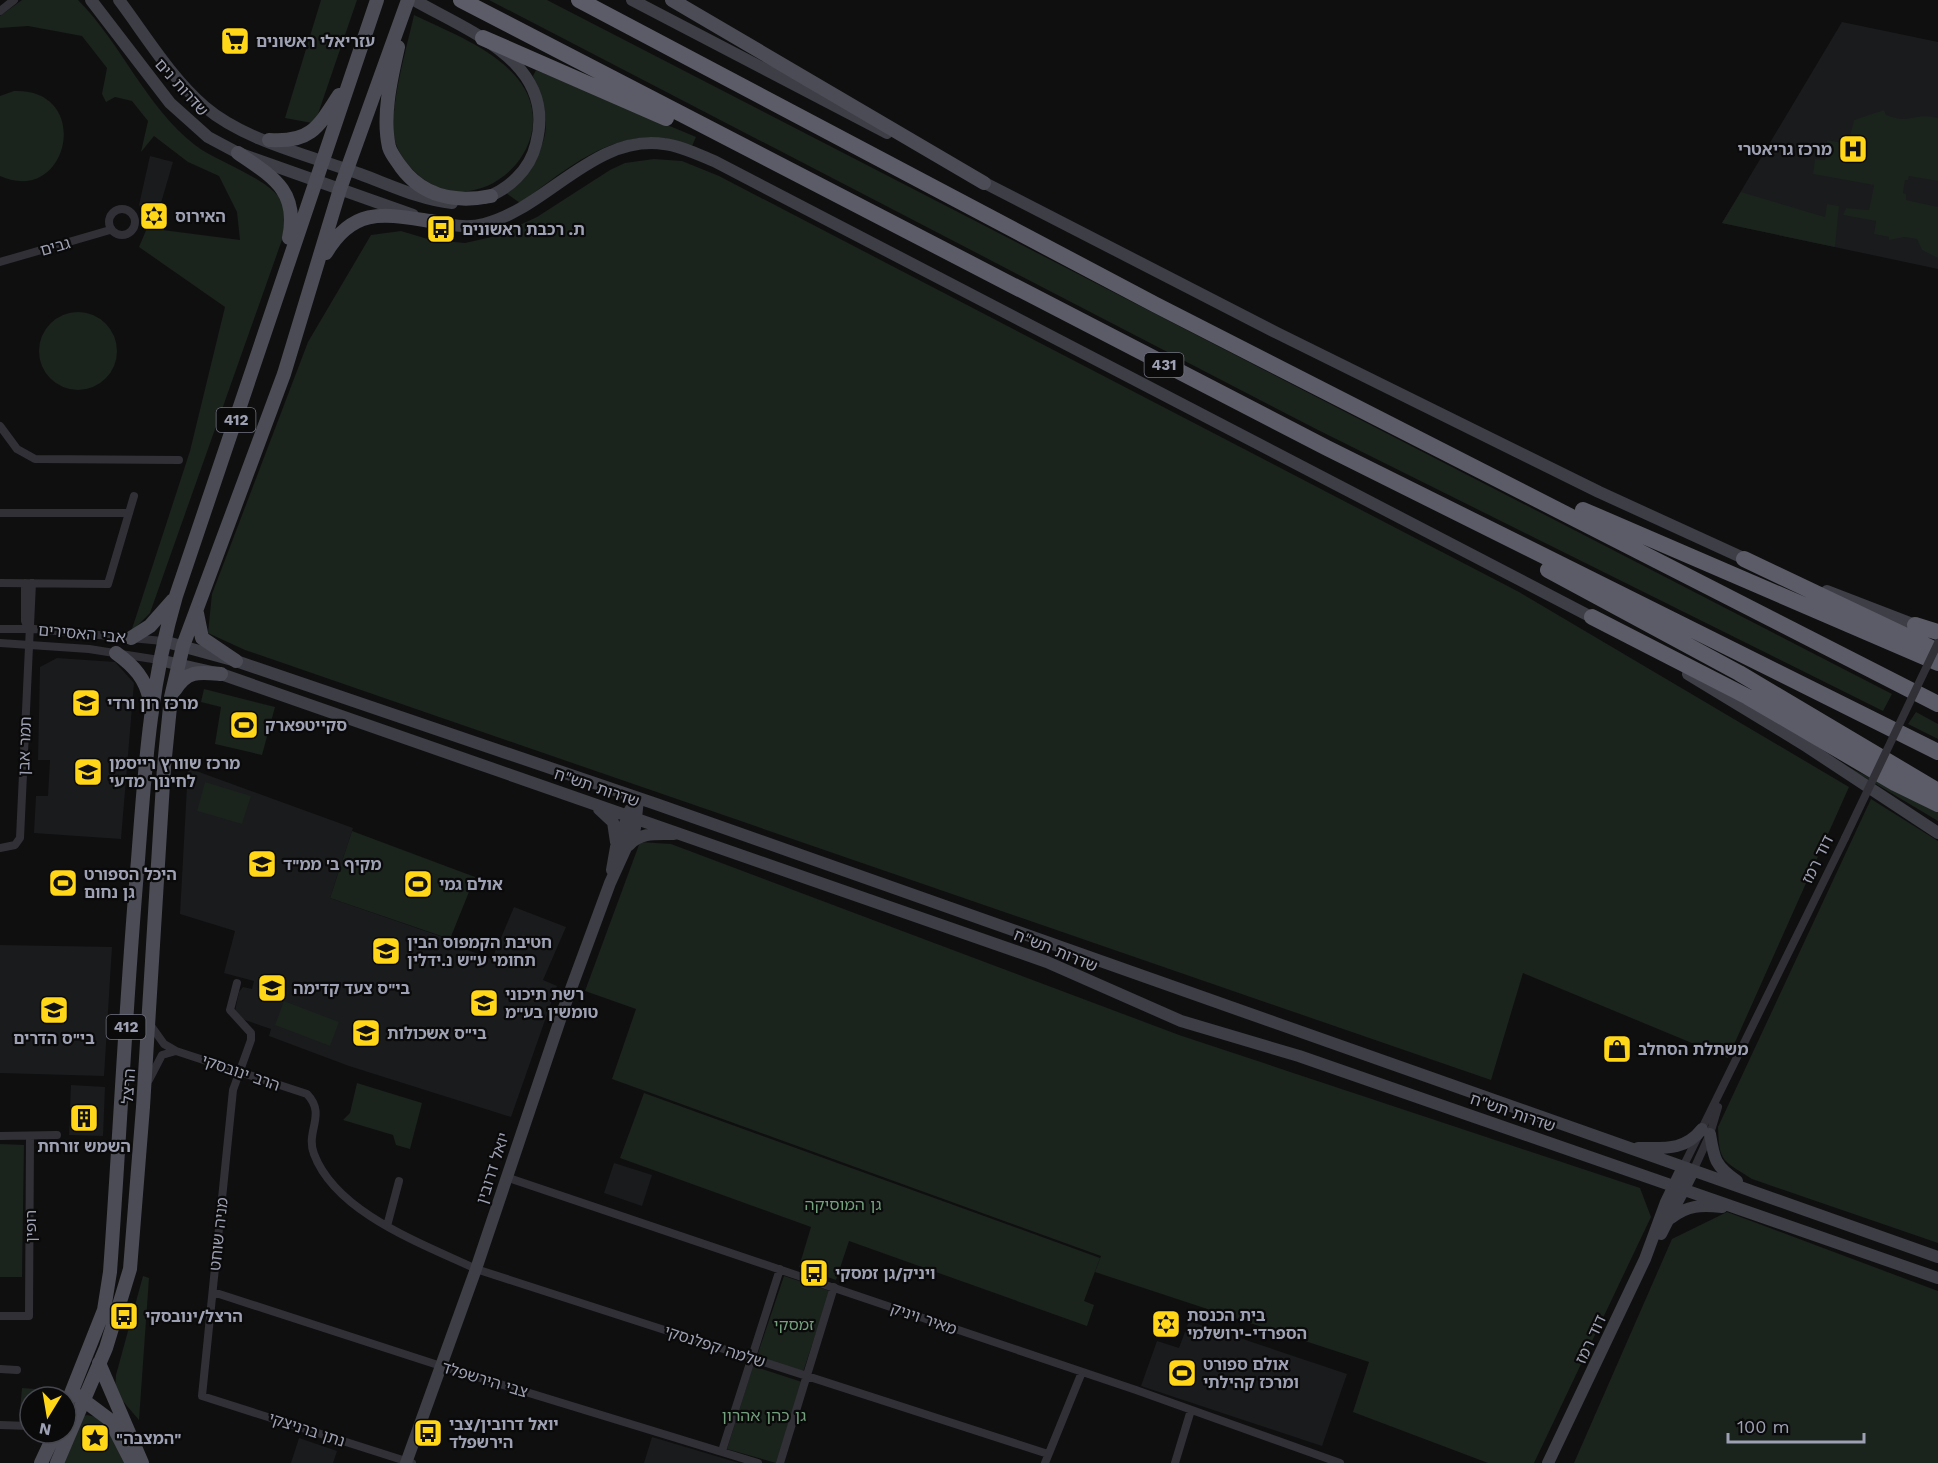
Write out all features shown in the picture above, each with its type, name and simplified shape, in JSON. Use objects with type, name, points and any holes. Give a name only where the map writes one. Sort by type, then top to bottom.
[{"type":"highway","name":"431","points":[[461,0],[1327,448],[1938,752]]},
{"type":"highway","points":[[579,0],[1156,305],[1938,704]]},
{"type":"highway","points":[[483,38],[778,166]]},
{"type":"highway","points":[[1418,438],[1938,663]]},
{"type":"highway","points":[[1327,448],[1730,668],[1938,791]]},
{"type":"highway","points":[[1744,559],[1938,651]]},
{"type":"highway","points":[[1592,617],[1748,697],[1895,783],[1938,804]]},
{"type":"highway","points":[[1915,625],[1938,633]]},
{"type":"main road","name":"שדרות נים","points":[[119,0],[197,100],[230,124],[321,160],[436,201],[459,203],[491,196]]},
{"type":"main road","name":"412","points":[[159,660],[176,596],[321,160],[377,0]]},
{"type":"main road","points":[[410,0],[483,38],[523,72],[535,94],[540,116],[537,140],[528,162],[510,184],[491,196],[466,200],[434,194],[408,176],[390,150],[387,135],[389,98],[410,0]]},
{"type":"main road","name":"412","points":[[178,663],[276,397],[340,189],[410,0]]},
{"type":"main road","points":[[632,0],[1277,333],[1599,492],[1744,559],[1915,625]]},
{"type":"main road","points":[[672,0],[984,183]]},
{"type":"main road","name":"שדרות נים","points":[[92,1],[181,115],[208,137],[238,153],[437,222],[467,226],[498,219],[527,205],[586,165],[623,148],[664,144],[716,162],[1592,617],[1803,744],[1938,832]]},
{"type":"main road","points":[[268,140],[297,140],[315,129],[357,62]]},
{"type":"main road","points":[[238,153],[276,182],[292,208],[290,233],[276,299]]},
{"type":"main road","points":[[310,287],[334,239],[348,224],[370,217],[390,215],[437,222]]},
{"type":"main road","points":[[131,638],[150,626],[176,596]]},
{"type":"main road","points":[[197,608],[202,638],[236,660]]},
{"type":"main road","name":"שדרות תש\"ח","points":[[163,641],[236,660],[638,799],[1938,1257]]},
{"type":"main road","points":[[116,653],[132,665],[147,686],[151,708]]},
{"type":"main road","name":"שדרות תש\"ח","points":[[159,660],[220,674],[588,801],[1047,962],[1182,1021],[1299,1056],[1938,1278]]},
{"type":"main road","name":"הרצל","points":[[75,1385],[104,1310],[110,1272],[131,934],[151,708],[159,660]]},
{"type":"main road","name":"הרצל","points":[[78,1409],[86,1396],[118,1314],[130,1269],[143,1107],[164,767],[171,697],[178,663]]},
{"type":"main road","points":[[171,697],[185,675],[220,674]]},
{"type":"main road","name":"יואל דרובין","points":[[408,1462],[638,799]]},
{"type":"main road","points":[[588,801],[613,822],[622,846],[642,836],[681,834]]},
{"type":"main road","points":[[1630,1148],[1677,1148],[1706,1131],[1713,1158],[1723,1172],[1750,1191]]},
{"type":"main road","name":"דוד רמז","points":[[1645,1259],[1669,1219],[1679,1187],[1688,1169]]},
{"type":"main road","points":[[1637,1173],[1658,1186],[1666,1202]]},
{"type":"main road","name":"דוד רמז","points":[[1548,1463],[1645,1259],[1666,1202],[1679,1187]]},
{"type":"main road","points":[[1669,1219],[1681,1210],[1700,1205],[1747,1211]]},
{"type":"main road","points":[[99,1363],[142,1463]]},
{"type":"main road","points":[[78,1392],[110,1403],[125,1422]]},
{"type":"main road","points":[[86,1396],[110,1420],[132,1463]]},
{"type":"main road","name":"דוד רמז","points":[[1553,1463],[1564,1432]]},
{"type":"main road","name":"הרצל","points":[[41,1463],[54,1445]]},
{"type":"main road","name":"הרצל","points":[[57,1463],[60,1445]]},
{"type":"street","points":[[0,11],[14,0]]},
{"type":"street","name":"גבים","points":[[0,262],[110,230]]},
{"type":"street","points":[[0,426],[17,449],[35,459],[179,460]]},
{"type":"street","points":[[0,583],[108,584],[134,496]]},
{"type":"street","points":[[0,513],[129,513]]},
{"type":"street","name":"תמר אבן","points":[[0,848],[15,845],[20,838],[28,629],[25,621],[28,583]]},
{"type":"street","name":"אבי האסירים","points":[[0,629],[28,629],[163,641]]},
{"type":"street","name":"אבי האסירים","points":[[0,643],[116,653],[159,660]]},
{"type":"street","name":"דוד רמז","points":[[1688,1169],[1724,1089],[1938,643]]},
{"type":"street","name":"מניה שוחט","points":[[202,1396],[233,1090],[251,1040],[251,1032],[230,1010],[237,982]]},
{"type":"street","name":"הרב ינובסקי","points":[[148,1020],[164,1044],[176,1051],[307,1094]]},
{"type":"street","points":[[143,1107],[149,1079],[157,1060],[162,1055],[176,1051]]},
{"type":"street","name":"שלמה קפלנסקי","points":[[307,1094],[315,1103],[316,1115],[311,1142],[314,1154],[327,1178],[357,1206],[387,1226],[476,1269],[807,1376],[1046,1458]]},
{"type":"street","points":[[0,1136],[57,1135]]},
{"type":"street","name":"רופין","points":[[0,1316],[29,1316],[30,1136]]},
{"type":"street","name":"מאיר ויניק","points":[[506,1177],[1082,1372],[1340,1463]]},
{"type":"street","points":[[387,1226],[399,1181]]},
{"type":"street","points":[[722,1451],[780,1269]]},
{"type":"street","points":[[780,1463],[834,1287]]},
{"type":"street","name":"צבי הירשפלד","points":[[213,1292],[441,1366],[758,1463]]},
{"type":"street","points":[[0,1369],[17,1370]]},
{"type":"street","points":[[1046,1458],[1082,1372]]},
{"type":"street","name":"נתן ברניצקי","points":[[202,1396],[408,1462]]},
{"type":"street","points":[[1175,1463],[1191,1410]]},
{"type":"street","points":[[0,1425],[18,1426]]},
{"type":"shaded area","name":"מרכז גריאטרי","points":[[1842,22],[1938,42],[1938,269],[1722,223]]},
{"type":"shaded area","points":[[150,156],[173,162],[156,220],[146,217],[139,205]]},
{"type":"shaded area","name":"מרכז שוורץ רייסמן לחינוך מדעי","points":[[57,658],[115,662],[134,683],[121,839],[34,833],[36,796],[48,796],[50,760],[38,760],[40,667]]},
{"type":"shaded area","points":[[188,768],[353,828],[330,898],[463,944],[462,948],[492,959],[514,907],[566,927],[543,980],[557,986],[511,1117],[349,1066],[269,1036],[271,1029],[242,1019],[235,1011],[239,992],[243,987],[252,989],[254,981],[224,973],[235,931],[180,914]]},
{"type":"shaded area","name":"בי\"ס הדרים","points":[[0,945],[112,947],[104,1076],[0,1073]]},
{"type":"shaded area","points":[[71,1085],[105,1087],[103,1136],[69,1135]]},
{"type":"shaded area","points":[[614,1163],[652,1175],[642,1206],[604,1193]]},
{"type":"shaded area","points":[[1189,1321],[1347,1374],[1322,1446],[1141,1386],[1157,1341],[1179,1348]]},
{"type":"shaded area","points":[[652,1437],[739,1463],[644,1463]]},
{"type":"shaded area","points":[[299,1438],[337,1451],[333,1463],[291,1463]]},
{"type":"green space","points":[[22,0],[78,0],[94,17],[148,94],[177,129],[205,152],[260,181],[281,199],[286,210],[283,237],[150,613],[131,632],[190,451],[225,307],[139,247],[147,228],[240,240],[237,212],[219,176],[188,162],[154,136],[141,152],[148,121],[132,101],[115,97],[106,102],[102,94],[107,68],[82,36],[28,26],[0,28],[0,16]]},
{"type":"green space","points":[[321,0],[357,0],[318,114],[312,123],[285,118]]},
{"type":"green space","points":[[489,0],[547,0],[1892,694],[1883,711],[1316,429]]},
{"type":"green space","points":[[414,15],[470,42],[496,58],[518,79],[531,104],[532,129],[524,153],[508,172],[487,186],[463,192],[438,187],[414,171],[396,145],[394,113],[396,96]]},
{"type":"green space","points":[[536,70],[696,137],[692,146],[660,138],[640,138],[621,142],[585,157],[520,203],[506,193],[538,152],[544,140],[546,127],[541,96],[533,76]]},
{"type":"green space","points":[[14,91],[39,95],[55,107],[63,125],[63,144],[56,162],[43,175],[24,181],[0,176],[0,96]]},
{"type":"green space","points":[[1884,110],[1886,115],[1894,118],[1907,119],[1923,116],[1938,118],[1938,181],[1909,176],[1908,180],[1905,180],[1903,193],[1906,194],[1906,200],[1938,207],[1938,258],[1922,250],[1917,239],[1905,237],[1889,240],[1889,237],[1874,234],[1876,221],[1843,215],[1846,208],[1869,210],[1874,185],[1813,174],[1815,159],[1825,160],[1827,140],[1848,144],[1854,120]]},
{"type":"green space","points":[[654,159],[682,161],[719,176],[1519,592],[1849,787],[1728,1058],[1523,973],[1491,1080],[245,650],[208,633],[212,594],[308,342],[371,235],[401,231],[431,240],[465,243],[496,236],[537,217],[610,170],[625,163]]},
{"type":"green space","points":[[1741,192],[1825,217],[1827,204],[1839,206],[1835,247],[1722,223]]},
{"type":"green space","points":[[78,312],[93,315],[106,323],[114,336],[117,351],[114,366],[106,379],[93,387],[78,390],[63,387],[50,379],[42,366],[39,351],[42,336],[50,323],[63,315]]},
{"type":"green space","name":"סקייטפארק","points":[[204,689],[275,707],[262,755],[215,744],[221,707],[201,702]]},
{"type":"green space","points":[[1916,712],[1938,724],[1938,739],[1908,724]]},
{"type":"green space","points":[[1846,766],[1938,811],[1938,821]]},
{"type":"green space","points":[[205,782],[251,796],[242,824],[197,811]]},
{"type":"green space","points":[[1871,799],[1938,841],[1938,1243],[1752,1179],[1729,1164],[1724,1159],[1720,1148],[1718,1127]]},
{"type":"green space","points":[[352,831],[475,877],[450,939],[330,898]]},
{"type":"green space","points":[[640,842],[671,844],[1179,1035],[1640,1188],[1651,1217],[1534,1463],[1488,1463],[1353,1412],[1369,1362],[1095,1272],[1101,1256],[612,1079],[636,1009],[585,991]]},
{"type":"green space","points":[[284,1001],[339,1022],[330,1046],[275,1025]]},
{"type":"green space","points":[[357,1083],[422,1103],[410,1149],[396,1145],[393,1135],[343,1120],[350,1113]]},
{"type":"green space","name":"גן המוסיקה","points":[[644,1093],[1100,1258],[1084,1301],[1094,1305],[1087,1326],[849,1241],[836,1280],[799,1267],[811,1227],[620,1158]]},
{"type":"green space","points":[[0,1144],[24,1145],[22,1277],[0,1277]]},
{"type":"green space","points":[[1727,1212],[1938,1291],[1938,1463],[1574,1463],[1672,1239]]},
{"type":"green space","points":[[143,1276],[149,1278],[139,1420],[115,1392],[116,1375]]},
{"type":"green space","name":"זמסקי","points":[[784,1276],[830,1291],[803,1372],[757,1356]]},
{"type":"green space","name":"גן כהן אהרון","points":[[753,1366],[802,1382],[776,1463],[727,1449]]},
{"type":"green space","points":[[87,1415],[110,1420],[132,1463],[57,1463],[65,1445],[78,1445],[78,1418]]},
{"type":"place","name":"עזריאלי ראשונים","points":[[235,41]]},
{"type":"place","name":"מרכז גריאטרי","points":[[1853,149]]},
{"type":"place","name":"האירוס","points":[[154,216]]},
{"type":"place","name":"ת. רכבת ראשונים","points":[[441,229]]},
{"type":"place","name":"מרכז רון ורדי","points":[[86,703]]},
{"type":"place","name":"סקייטפארק","points":[[244,725]]},
{"type":"place","name":"מרכז שוורץ רייסמן לחינוך מדעי","points":[[88,772]]},
{"type":"place","name":"מקיף ב' ממ\"ד","points":[[262,864]]},
{"type":"place","name":"היכל הספורט גן נחום","points":[[63,883]]},
{"type":"place","name":"אולם גמי","points":[[418,884]]},
{"type":"place","name":"חטיבת הקמפוס הבין תחומי ע\"ש נ.ידלין","points":[[386,951]]},
{"type":"place","name":"בי\"ס צעד קדימה","points":[[272,988]]},
{"type":"place","name":"רשת תיכוני טומשין בע\"מ","points":[[484,1003]]},
{"type":"place","name":"בי\"ס הדרים","points":[[54,1010]]},
{"type":"place","name":"בי\"ס אשכולות","points":[[366,1033]]},
{"type":"place","name":"משתלת הסחלב","points":[[1617,1049]]},
{"type":"place","name":"השמש זורחת","points":[[84,1118]]},
{"type":"place","name":"ויניק/גן זמסקי","points":[[814,1273]]},
{"type":"place","name":"הרצל/ינובסקי","points":[[124,1316]]},
{"type":"place","name":"בית הכנסת הספרדי-ירושלמי","points":[[1166,1324]]},
{"type":"place","name":"אולם ספורט ומרכז קהילתי","points":[[1182,1373]]},
{"type":"place","name":"יואל דרובין/צבי הירשפלד","points":[[428,1433]]},
{"type":"place","name":"\"המצבה\"","points":[[95,1438]]}]
